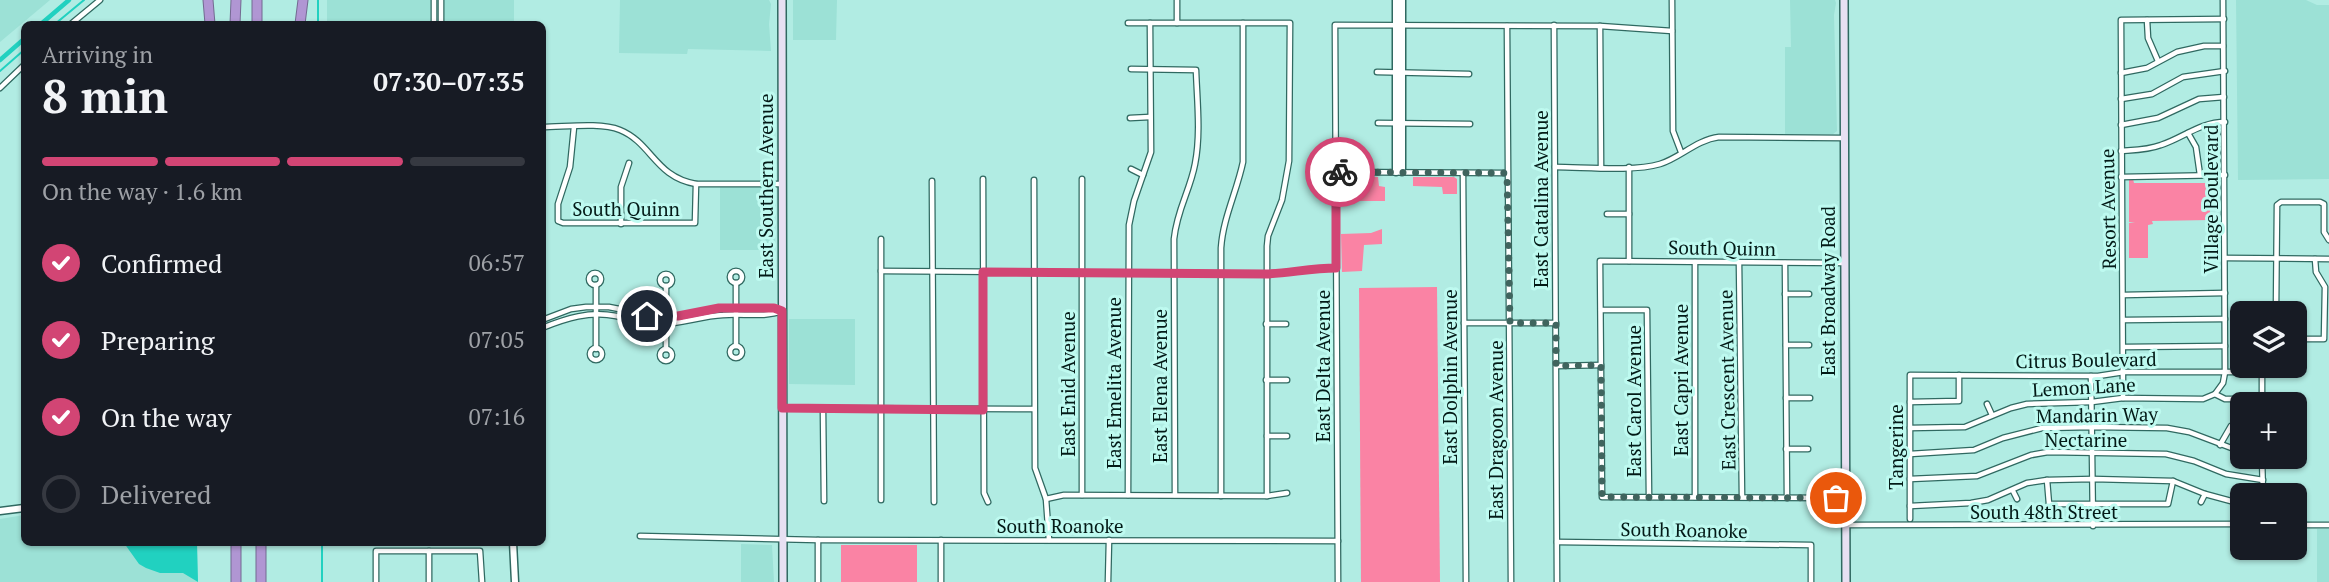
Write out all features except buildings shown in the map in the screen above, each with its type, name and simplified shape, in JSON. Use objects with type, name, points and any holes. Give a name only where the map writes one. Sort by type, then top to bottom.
[{"type":"highway","points":[[208,0],[210,21]]},
{"type":"highway","points":[[236,0],[236,21]]},
{"type":"highway","points":[[257,0],[257,21]]},
{"type":"highway","points":[[300,21],[303,0]]},
{"type":"highway","points":[[236,546],[236,582]]},
{"type":"highway","points":[[261,546],[261,582]]},
{"type":"main road","name":"East Southern Avenue","points":[[782,0],[783,582]]},
{"type":"main road","name":"East Broadway Road","points":[[1843,0],[1846,582]]},
{"type":"street","points":[[75,21],[100,0]]},
{"type":"street","points":[[434,0],[434,21]]},
{"type":"street","points":[[441,0],[441,21]]},
{"type":"street","points":[[1177,0],[1177,23]]},
{"type":"street","points":[[1396,0],[1399,25],[1399,172]]},
{"type":"street","points":[[1399,25],[1402,0]]},
{"type":"street","points":[[1672,0],[1673,131],[1681,152]]},
{"type":"street","name":"Village Boulevard","points":[[2215,394],[2223,383],[2225,372],[2223,0]]},
{"type":"street","points":[[2158,61],[2148,38],[2147,20],[2224,19]]},
{"type":"street","name":"Resort Avenue","points":[[2123,398],[2121,20],[2147,20]]},
{"type":"street","points":[[1128,23],[1290,23],[1289,161],[1282,200],[1268,236],[1267,496]]},
{"type":"street","name":"East Emelita Avenue","points":[[1128,495],[1129,225],[1151,152],[1150,23]]},
{"type":"street","points":[[1220,496],[1222,230],[1243,162],[1243,23]]},
{"type":"street","name":"East Delta Avenue","points":[[1338,582],[1335,25],[1399,25]]},
{"type":"street","points":[[1399,25],[1600,26],[1672,31]]},
{"type":"street","name":"East Dragoon Avenue","points":[[1507,26],[1511,582]]},
{"type":"street","name":"East Catalina Avenue","points":[[1554,26],[1557,582]]},
{"type":"street","points":[[1600,26],[1601,167]]},
{"type":"street","points":[[2121,73],[2147,68],[2177,52],[2204,46],[2224,46]]},
{"type":"street","points":[[0,88],[21,68]]},
{"type":"street","points":[[1130,68],[1150,69]]},
{"type":"street","name":"East Elena Avenue","points":[[1150,69],[1196,70],[1197,154],[1176,224],[1175,495]]},
{"type":"street","points":[[2121,99],[2152,94],[2183,77],[2225,71]]},
{"type":"street","points":[[1377,72],[1469,74]]},
{"type":"street","points":[[2121,125],[2158,118],[2199,99],[2224,97]]},
{"type":"street","points":[[1130,118],[1150,117]]},
{"type":"street","points":[[2121,151],[2150,148],[2202,125],[2225,122]]},
{"type":"street","points":[[1378,123],[1469,124]]},
{"type":"street","points":[[546,127],[609,127],[621,131],[631,136],[673,178],[696,184],[781,184]]},
{"type":"street","name":"South Quinn","points":[[574,127],[570,167],[558,204],[558,221],[695,223],[696,184]]},
{"type":"street","points":[[2188,133],[2196,147],[2200,175]]},
{"type":"street","points":[[1555,167],[1661,164],[1710,138],[1719,137],[1843,138]]},
{"type":"street","points":[[621,224],[621,187],[629,163]]},
{"type":"street","points":[[1629,167],[1629,261]]},
{"type":"street","points":[[1131,169],[1143,175]]},
{"type":"street","points":[[1336,172],[1507,173]]},
{"type":"street","name":"East Dolphin Avenue","points":[[1463,173],[1466,582]]},
{"type":"street","points":[[2121,177],[2225,175]]},
{"type":"street","points":[[983,179],[984,494],[988,502]]},
{"type":"street","name":"East Enid Avenue","points":[[1082,179],[1082,495]]},
{"type":"street","points":[[1034,180],[1035,468],[1046,499],[1049,540]]},
{"type":"street","points":[[932,181],[934,502]]},
{"type":"street","points":[[2276,301],[2277,205],[2281,202],[2324,204],[2324,232],[2329,240]]},
{"type":"street","points":[[1607,214],[1629,214]]},
{"type":"street","points":[[881,239],[881,500]]},
{"type":"street","points":[[2225,258],[2329,259]]},
{"type":"street","points":[[2307,339],[2324,339],[2325,287],[2316,272],[2315,259]]},
{"type":"street","name":"South Quinn","points":[[1601,310],[1600,261],[1844,263]]},
{"type":"street","name":"East Capri Avenue","points":[[1695,262],[1695,497]]},
{"type":"street","name":"East Crescent Avenue","points":[[1739,262],[1742,497]]},
{"type":"street","points":[[1785,263],[1787,498]]},
{"type":"street","points":[[881,271],[1267,274],[1336,268]]},
{"type":"street","points":[[736,283],[736,346]]},
{"type":"street","points":[[596,285],[596,349]]},
{"type":"street","points":[[666,286],[666,349]]},
{"type":"street","points":[[2123,295],[2225,293]]},
{"type":"street","points":[[1786,294],[1809,294]]},
{"type":"street","points":[[546,319],[578,308],[596,307],[666,317],[714,309],[774,308],[782,311]]},
{"type":"street","points":[[754,314],[755,308]]},
{"type":"street","points":[[1601,310],[1602,497],[1846,498]]},
{"type":"street","name":"East Carol Avenue","points":[[1601,310],[1647,310],[1649,497]]},
{"type":"street","points":[[546,326],[567,318],[596,314],[649,324],[666,324],[782,311]]},
{"type":"street","points":[[2124,320],[2225,319]]},
{"type":"street","points":[[1464,323],[1556,323]]},
{"type":"street","points":[[1266,324],[1286,324]]},
{"type":"street","points":[[1786,345],[1809,345]]},
{"type":"street","points":[[2124,347],[2225,346]]},
{"type":"street","points":[[1556,366],[1601,365]]},
{"type":"street","name":"Citrus Boulevard","points":[[1910,375],[2091,376],[2123,372],[2262,372],[2262,392]]},
{"type":"street","name":"Tangerine","points":[[1910,375],[1910,519]]},
{"type":"street","points":[[1910,402],[1959,401],[1959,375]]},
{"type":"street","points":[[2091,376],[2093,526]]},
{"type":"street","points":[[1266,380],[1287,380]]},
{"type":"street","name":"Lemon Lane","points":[[1910,428],[1965,427],[2027,404],[2123,398],[2203,398],[2215,394],[2230,399]]},
{"type":"street","points":[[1786,398],[1810,398]]},
{"type":"street","points":[[1987,404],[1992,415]]},
{"type":"street","points":[[782,408],[1034,409]]},
{"type":"street","points":[[823,409],[824,501]]},
{"type":"street","name":"Mandarin Way","points":[[1910,454],[1974,450],[2024,431],[2042,428],[2092,427],[2168,428],[2189,432],[2230,448]]},
{"type":"street","points":[[2220,445],[2230,428]]},
{"type":"street","points":[[1267,436],[1287,436]]},
{"type":"street","points":[[1786,449],[1808,449]]},
{"type":"street","name":"Nectarine","points":[[1910,479],[1977,476],[2031,455],[2048,452],[2166,454],[2226,474],[2263,480]]},
{"type":"street","points":[[2263,469],[2263,480]]},
{"type":"street","points":[[1910,506],[1971,503],[2013,491],[2027,483],[2093,479],[2173,481],[2230,501]]},
{"type":"street","points":[[2047,480],[2049,504],[2168,504],[2173,481]]},
{"type":"street","points":[[2013,491],[2017,499]]},
{"type":"street","points":[[1046,499],[1058,495],[1267,496],[1287,493]]},
{"type":"street","points":[[2201,502],[2205,494]]},
{"type":"street","points":[[0,511],[21,508]]},
{"type":"street","name":"South 48th Street","points":[[1846,525],[2230,524]]},
{"type":"street","points":[[2307,525],[2329,525]]},
{"type":"street","points":[[640,536],[782,539]]},
{"type":"street","name":"South Roanoke","points":[[782,539],[1338,541]]},
{"type":"street","points":[[818,540],[818,582]]},
{"type":"street","points":[[941,540],[941,582]]},
{"type":"street","points":[[1108,582],[1109,540]]},
{"type":"street","name":"South Roanoke","points":[[1557,542],[1811,545],[1811,582]]},
{"type":"street","points":[[410,546],[410,551]]},
{"type":"street","points":[[513,546],[515,582]]},
{"type":"street","points":[[376,582],[376,551],[481,551],[482,582]]},
{"type":"street","points":[[429,551],[429,582]]},
{"type":"shaded area","points":[[0,0],[50,0],[25,21],[21,21],[21,24],[0,42]]},
{"type":"shaded area","points":[[327,0],[432,0],[432,21],[327,21]]},
{"type":"shaded area","points":[[444,0],[514,0],[514,21],[444,21]]},
{"type":"shaded area","points":[[620,0],[769,0],[771,51],[688,49],[687,54],[619,53]]},
{"type":"shaded area","points":[[793,0],[837,0],[836,40],[793,40]]},
{"type":"shaded area","points":[[1790,0],[1835,0],[1836,3],[1837,131],[1833,134],[1785,134],[1785,47],[1791,47]]},
{"type":"shaded area","points":[[2236,0],[2306,0],[2317,5],[2329,5],[2329,179],[2238,180]]},
{"type":"shaded area","points":[[1343,176],[1378,177],[1379,186],[1385,187],[1385,201],[1355,201],[1355,193],[1341,194]]},
{"type":"shaded area","points":[[1413,177],[1454,177],[1457,179],[1457,194],[1443,194],[1442,187],[1413,186]]},
{"type":"shaded area","points":[[2129,179],[2133,179],[2134,183],[2210,183],[2210,220],[2152,221],[2153,224],[2148,225],[2148,258],[2129,258],[2129,223],[2135,222],[2129,222]]},
{"type":"shaded area","points":[[720,187],[770,187],[773,191],[775,250],[720,250]]},
{"type":"shaded area","points":[[1382,229],[1382,244],[1364,245],[1362,271],[1342,272],[1341,234],[1371,233]]},
{"type":"shaded area","points":[[1437,287],[1440,582],[1361,582],[1359,288]]},
{"type":"shaded area","points":[[789,319],[855,319],[855,385],[789,384]]},
{"type":"shaded area","points":[[21,516],[21,546],[197,546],[198,582],[0,582],[0,519]]},
{"type":"shaded area","points":[[2317,529],[2329,529],[2329,582],[2317,582]]},
{"type":"shaded area","points":[[741,544],[772,545],[774,582],[741,582]]},
{"type":"shaded area","points":[[841,545],[917,545],[917,582],[841,582]]},
{"type":"shaded area","points":[[126,546],[197,546],[198,582],[183,573],[160,573],[139,564]]},
{"type":"waterway","points":[[44,21],[69,0]]},
{"type":"waterway","points":[[59,21],[84,0]]},
{"type":"waterway","points":[[318,0],[318,21]]},
{"type":"waterway","points":[[0,60],[21,42]]},
{"type":"waterway","points":[[0,71],[21,53]]},
{"type":"waterway","points":[[322,546],[322,582]]},
{"type":"way so far","points":[[1340,172],[1507,173],[1510,323],[1556,323],[1556,366],[1601,365],[1602,497],[1836,498]]},
{"type":"route","points":[[647,316],[687,315],[719,308],[774,308],[782,311],[782,408],[983,410],[983,272],[1267,274],[1336,268],[1336,172],[1340,172]]}]
